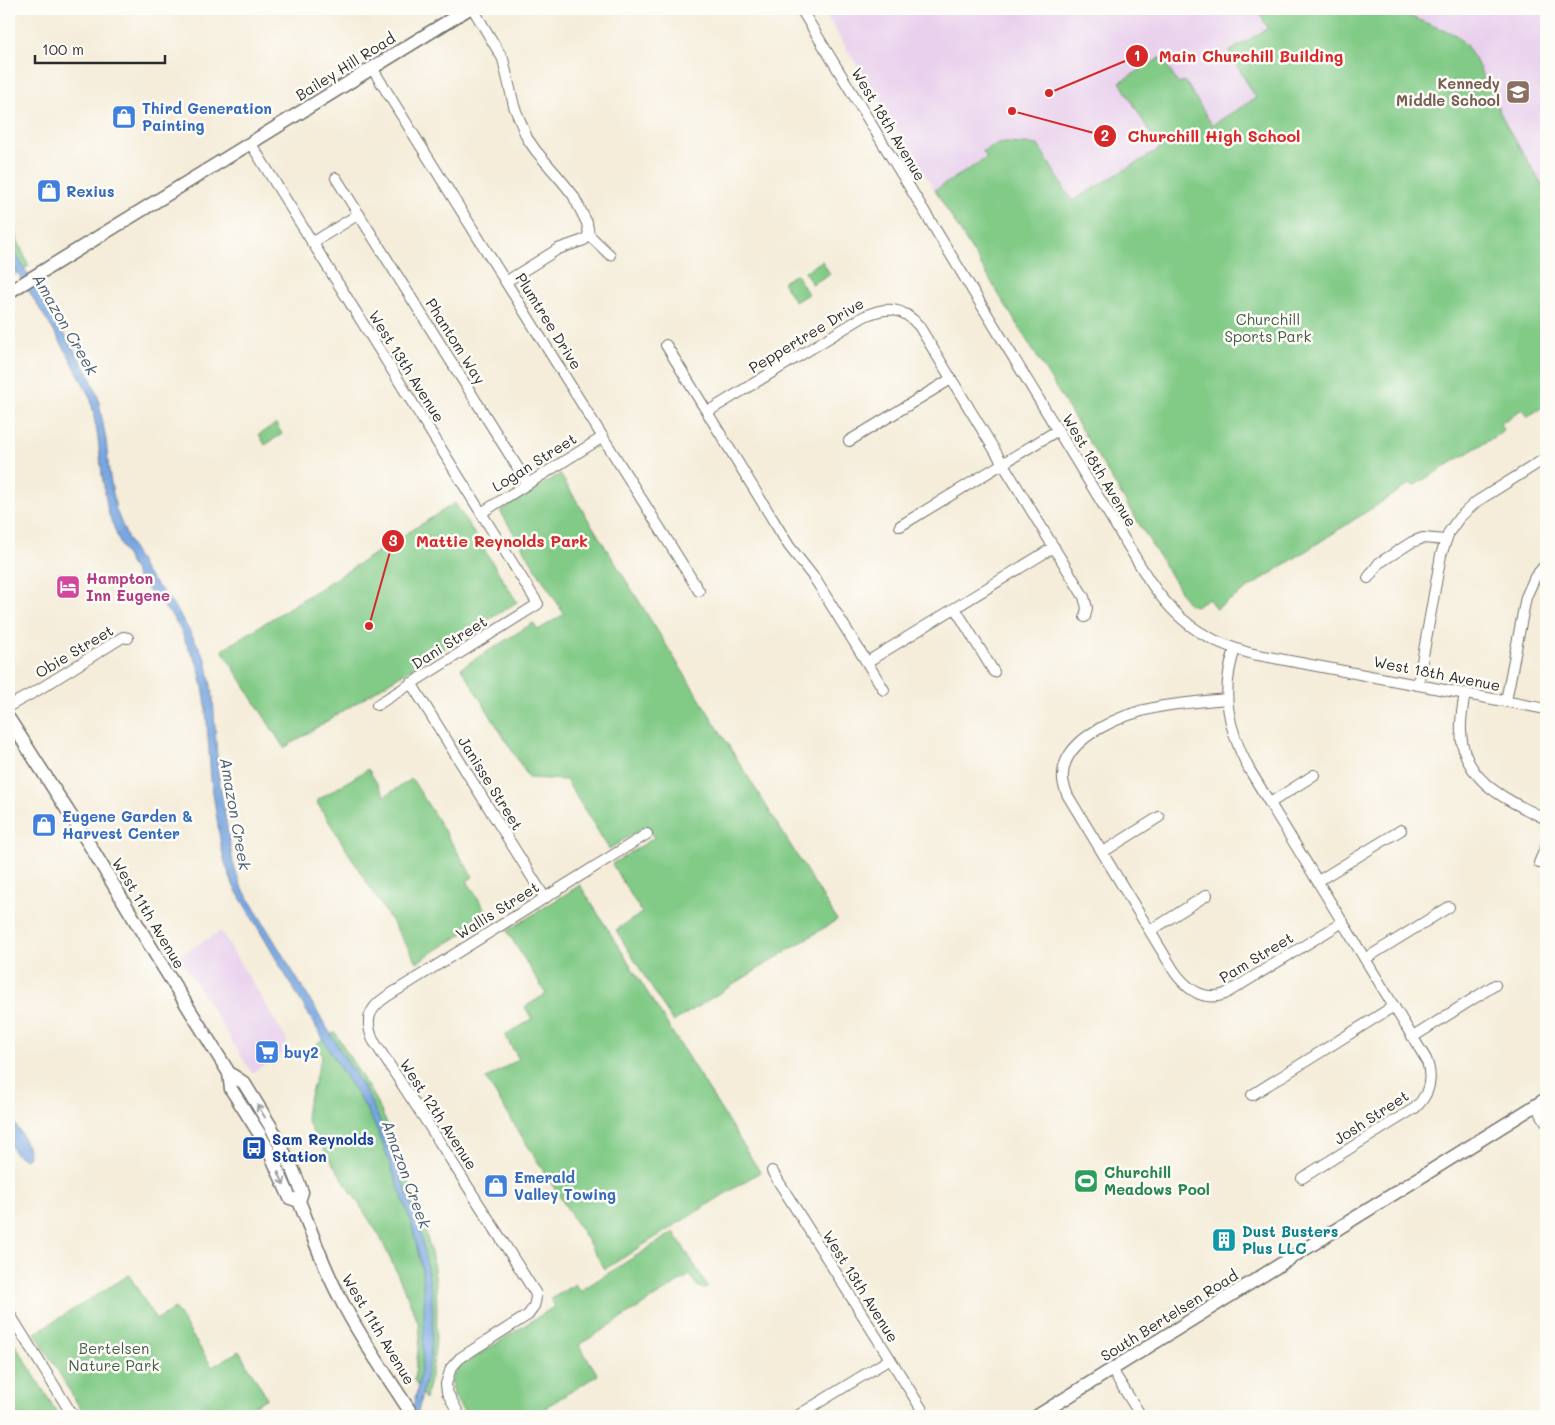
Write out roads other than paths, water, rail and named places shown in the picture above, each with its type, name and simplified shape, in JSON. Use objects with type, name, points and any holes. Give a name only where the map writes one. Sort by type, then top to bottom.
[{"type":"main road","name":"Bailey Hill Road","points":[[9,292],[468,9]]},
{"type":"main road","name":"West 11th Avenue","points":[[9,719],[89,844],[229,1073],[244,1083],[275,1134],[302,1192],[299,1202],[339,1296],[359,1332],[413,1416]]},
{"type":"main road","name":"South Bertelsen Road","points":[[1037,1416],[1541,1102]]},
{"type":"street","points":[[473,9],[503,59],[514,106],[527,138],[573,195],[587,223],[589,236],[610,255]]},
{"type":"street","name":"West 18th Avenue","points":[[801,9],[1161,598],[1173,611],[1189,625],[1217,642],[1253,654],[1546,709]]},
{"type":"street","name":"Plumtree Drive","points":[[372,68],[507,281],[699,591]]},
{"type":"street","name":"West 13th Avenue","points":[[251,144],[538,604]]},
{"type":"street","name":"Phantom Way","points":[[336,178],[528,484]]},
{"type":"street","points":[[312,243],[359,214]]},
{"type":"street","points":[[507,281],[554,252],[584,240],[589,236]]},
{"type":"street","name":"Peppertree Drive","points":[[707,412],[863,316],[883,310],[900,311],[913,319],[919,326],[1054,547],[1084,597],[1087,608],[1085,617]]},
{"type":"street","points":[[666,345],[789,546],[815,579],[884,690]]},
{"type":"street","points":[[849,441],[951,379]]},
{"type":"street","points":[[900,526],[1058,430]]},
{"type":"street","name":"Logan Street","points":[[481,513],[603,437]]},
{"type":"street","points":[[1418,684],[1441,555],[1454,524],[1476,502],[1546,458]]},
{"type":"street","points":[[1368,578],[1379,563],[1412,542],[1423,538],[1446,540]]},
{"type":"street","points":[[867,662],[1054,547]]},
{"type":"street","points":[[1506,701],[1526,597],[1535,577],[1546,564]]},
{"type":"street","name":"Dani Street","points":[[377,705],[538,604]]},
{"type":"street","points":[[955,608],[994,672]]},
{"type":"street","name":"Obie Street","points":[[9,706],[123,637],[128,638]]},
{"type":"street","name":"Josh Street","points":[[1235,649],[1228,674],[1227,699],[1230,718],[1240,750],[1413,1036],[1426,1059],[1430,1074],[1428,1090],[1415,1108],[1302,1178]]},
{"type":"street","name":"Janisse Street","points":[[411,684],[545,898]]},
{"type":"street","points":[[1465,693],[1461,723],[1462,742],[1468,760],[1476,775],[1500,796],[1546,819]]},
{"type":"street","name":"Pam Street","points":[[1227,699],[1167,705],[1133,714],[1099,729],[1074,748],[1068,757],[1064,766],[1063,782],[1068,796],[1174,970],[1186,985],[1201,994],[1215,996],[1231,991],[1343,922]]},
{"type":"street","points":[[1270,802],[1314,775]]},
{"type":"street","points":[[1103,852],[1160,817]]},
{"type":"street","points":[[1318,881],[1401,830]]},
{"type":"street","name":"Wallis Street","points":[[369,1017],[378,1002],[647,834]]},
{"type":"street","points":[[1539,863],[1546,847]]},
{"type":"street","points":[[1150,931],[1207,895]]},
{"type":"street","points":[[1365,959],[1449,907]]},
{"type":"street","points":[[1413,1036],[1495,985]]},
{"type":"street","points":[[1252,1094],[1394,1006]]},
{"type":"street","name":"West 12th Avenue","points":[[369,1017],[370,1032],[373,1040],[536,1294],[536,1302],[528,1315],[460,1358],[451,1368],[446,1384],[447,1392],[460,1416]]},
{"type":"street","points":[[1541,1102],[1546,1122]]},
{"type":"street","name":"West 13th Avenue","points":[[772,1171],[926,1416]]},
{"type":"street","points":[[9,1313],[72,1416]]},
{"type":"street","points":[[797,1416],[890,1359]]},
{"type":"street","points":[[1112,1370],[1141,1416]]},
{"type":"water","points":[[9,239],[21,263],[90,376],[98,397],[116,510],[128,539],[145,572],[178,612],[206,659],[213,697],[218,773],[233,863],[241,886],[367,1094],[384,1129],[420,1229],[432,1295],[433,1323],[430,1359],[417,1416],[410,1416],[422,1364],[424,1302],[422,1270],[411,1222],[379,1134],[364,1105],[343,1073],[234,887],[221,846],[211,779],[205,697],[198,665],[172,616],[139,580],[121,546],[108,512],[91,400],[69,356],[9,259]]},
{"type":"water","points":[[9,1114],[28,1150],[29,1156],[26,1159],[19,1157],[11,1147]]},
{"type":"place","name":"Kennedy Middle School","points":[[1518,92]]},
{"type":"place","name":"Main Churchill Building","points":[[1049,93]]},
{"type":"place","name":"Churchill High School","points":[[1012,111]]},
{"type":"place","name":"Third Generation Painting","points":[[124,117]]},
{"type":"place","name":"Rexius","points":[[49,191]]},
{"type":"place","name":"Hampton Inn Eugene","points":[[68,587]]},
{"type":"place","name":"Mattie Reynolds Park","points":[[369,626]]},
{"type":"place","name":"Eugene Garden & Harvest Center","points":[[44,825]]},
{"type":"place","name":"buy2","points":[[267,1052]]},
{"type":"place","name":"Sam Reynolds Station","points":[[254,1148]]},
{"type":"place","name":"Churchill Meadows Pool","points":[[1086,1181]]},
{"type":"place","name":"Emerald Valley Towing","points":[[496,1186]]},
{"type":"place","name":"Dust Busters Plus LLC","points":[[1224,1240]]},
{"type":"park label","name":"Churchill Sports Park","points":[[1268,328]]},
{"type":"park label","name":"Bertelsen Nature Park","points":[[114,1356]]},
{"type":"water label","name":"Amazon Creek","points":[[66,324]]},
{"type":"water label","name":"Amazon Creek","points":[[236,814]]},
{"type":"water label","name":"Amazon Creek","points":[[407,1174]]}]
